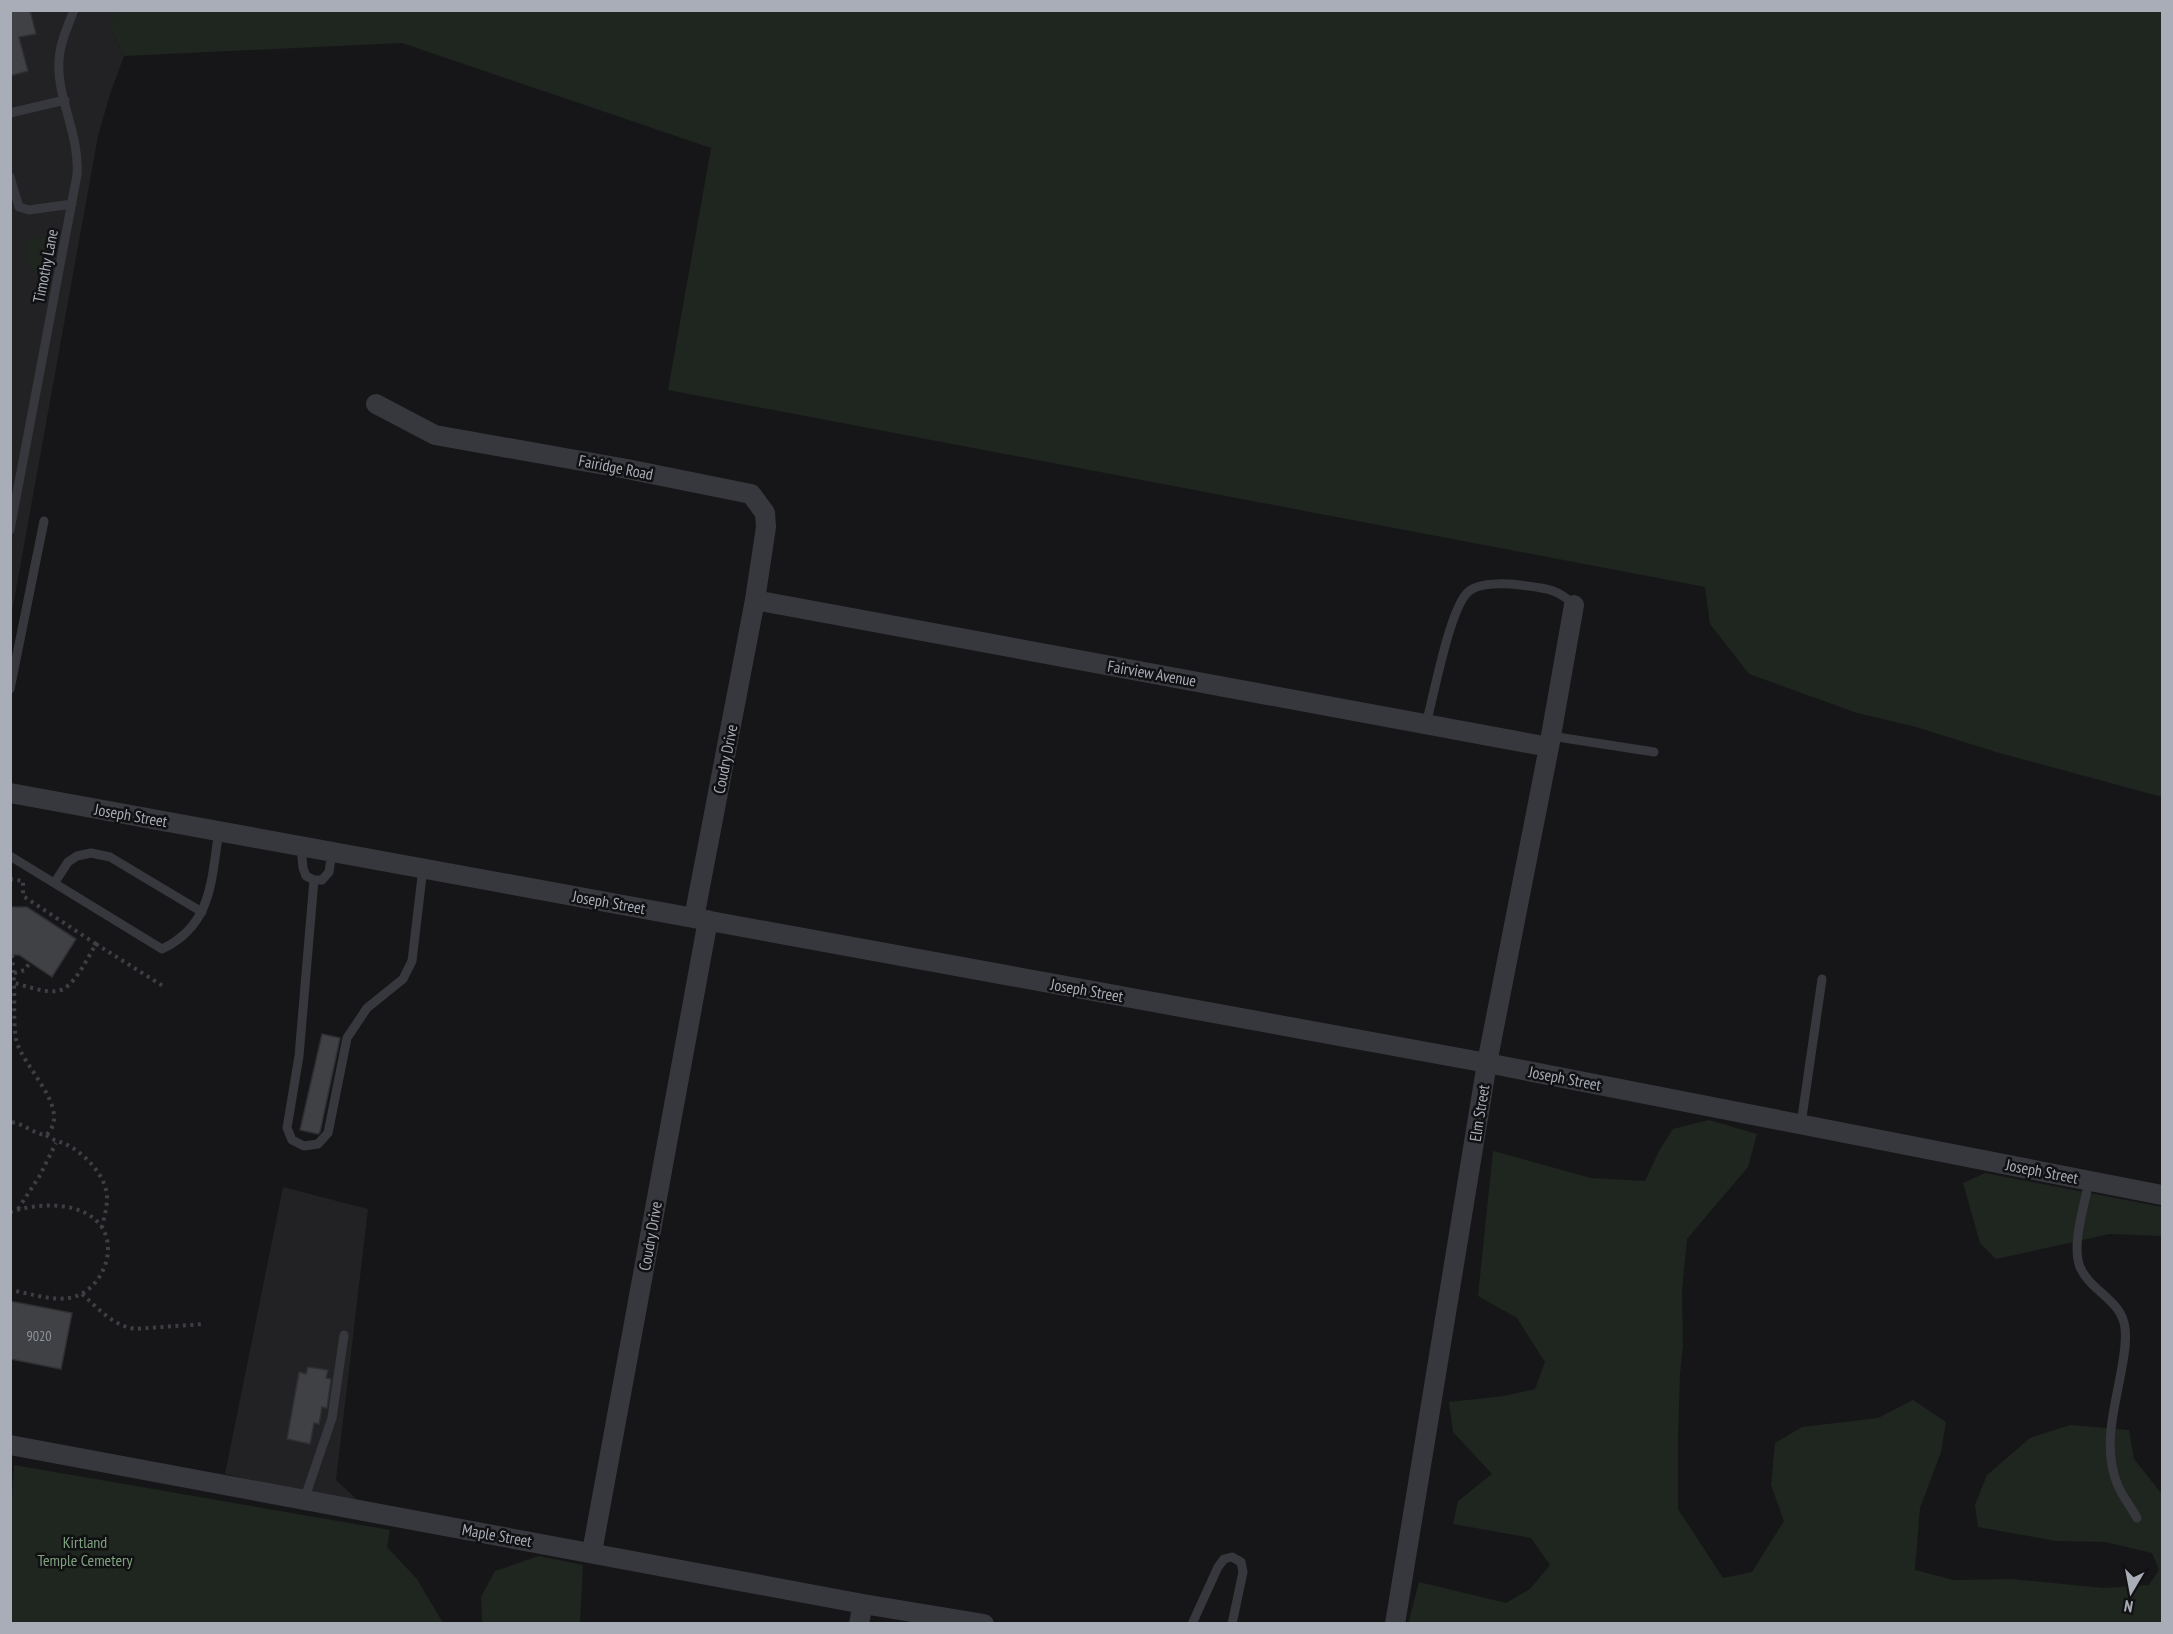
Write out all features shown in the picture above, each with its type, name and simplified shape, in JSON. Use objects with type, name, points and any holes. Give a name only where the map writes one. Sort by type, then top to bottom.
[{"type":"street","name":"Fairidge Road","points":[[376,404],[435,435],[627,469],[751,494],[765,513],[766,527],[755,600]]},
{"type":"street","name":"Fairview Avenue","points":[[755,600],[1426,724],[1550,742]]},
{"type":"street","name":"Coudry Drive","points":[[592,1552],[755,600]]},
{"type":"street","name":"Elm Street","points":[[1395,1623],[1487,1063],[1550,742],[1574,606]]},
{"type":"street","name":"Joseph Street","points":[[10,793],[1487,1063],[2163,1195]]},
{"type":"street","name":"Maple Street","points":[[10,1445],[863,1604],[984,1623]]},
{"type":"street","points":[[859,1623],[863,1604]]},
{"type":"lane","name":"Timothy Lane","points":[[10,530],[72,204],[78,159],[58,70],[58,59],[74,10]]},
{"type":"lane","points":[[10,113],[65,100]]},
{"type":"lane","points":[[10,177],[19,207],[29,210],[72,204]]},
{"type":"lane","points":[[10,689],[44,521]]},
{"type":"lane","points":[[1426,724],[1453,620],[1468,592],[1481,586],[1516,584],[1549,589],[1564,595],[1574,606]]},
{"type":"lane","points":[[1550,742],[1654,752]]},
{"type":"lane","points":[[10,856],[162,949],[184,936],[202,912],[208,895],[219,831]]},
{"type":"lane","points":[[301,846],[306,876],[314,880],[322,880],[329,872],[332,852]]},
{"type":"lane","points":[[55,882],[68,862],[77,856],[91,852],[110,857],[202,912]]},
{"type":"lane","points":[[314,880],[299,1056],[287,1128],[292,1140],[304,1146],[318,1144],[328,1133],[347,1038],[367,1008],[403,979],[412,961],[423,868]]},
{"type":"lane","points":[[1801,1124],[1822,979]]},
{"type":"lane","points":[[2089,1180],[2077,1246],[2079,1265],[2087,1280],[2118,1308],[2126,1325],[2126,1345],[2109,1434],[2111,1461],[2118,1486],[2137,1518]]},
{"type":"lane","points":[[304,1500],[332,1418],[344,1335]]},
{"type":"lane","points":[[1192,1623],[1218,1567],[1224,1559],[1232,1557],[1241,1562],[1243,1572],[1232,1623]]},
{"type":"path","points":[[10,879],[23,880],[23,896],[163,986]]},
{"type":"path","points":[[14,983],[51,991],[69,988],[96,944]]},
{"type":"path","points":[[12,955],[16,1039],[20,1051],[54,1108],[55,1120],[46,1135]]},
{"type":"path","points":[[14,973],[25,970],[30,962]]},
{"type":"path","points":[[10,1122],[46,1135],[56,1143],[69,1145],[79,1152],[104,1181],[108,1197],[102,1228]]},
{"type":"path","points":[[18,1209],[39,1177],[56,1143]]},
{"type":"path","points":[[10,1212],[18,1209],[51,1206],[73,1209],[94,1218],[102,1228],[106,1239],[105,1267],[95,1283],[82,1294],[70,1298],[57,1298],[10,1290]]},
{"type":"path","points":[[82,1294],[111,1321],[125,1327],[135,1329],[203,1324]]},
{"type":"shaded area","points":[[11,11],[117,11],[109,26],[124,56],[98,136],[11,617]]},
{"type":"shaded area","points":[[283,1187],[368,1209],[336,1480],[363,1505],[225,1474]]},
{"type":"green space","points":[[117,10],[2162,11],[2162,797],[1996,752],[1916,727],[1857,713],[1749,674],[1710,624],[1705,587],[668,390],[711,148],[402,43],[124,56],[109,26]]},
{"type":"green space","points":[[51,235],[47,252],[36,272],[30,267],[24,241]]},
{"type":"green space","points":[[1709,1120],[1757,1134],[1748,1167],[1687,1239],[1682,1290],[1683,1346],[1678,1439],[1678,1509],[1723,1578],[1752,1572],[1784,1521],[1771,1485],[1775,1443],[1802,1427],[1878,1418],[1913,1400],[1946,1422],[1941,1452],[1920,1508],[1915,1570],[1954,1580],[2011,1579],[2104,1588],[2149,1585],[2159,1570],[2152,1553],[2105,1542],[2056,1541],[1978,1527],[1975,1505],[1987,1475],[2030,1438],[2070,1425],[2129,1430],[2134,1459],[2162,1494],[2162,1623],[1408,1624],[1419,1582],[1506,1603],[1530,1589],[1550,1565],[1531,1538],[1453,1524],[1458,1501],[1492,1474],[1453,1432],[1449,1402],[1504,1396],[1535,1389],[1545,1362],[1517,1318],[1478,1296],[1493,1151],[1591,1178],[1645,1181],[1660,1149],[1673,1129]]},
{"type":"green space","points":[[1985,1173],[2162,1207],[2162,1236],[2110,1234],[1996,1259],[1980,1243],[1963,1183]]},
{"type":"green space","name":"Kirtland Temple Cemetery","points":[[14,1465],[390,1530],[387,1547],[417,1579],[443,1623],[11,1623],[10,1528]]},
{"type":"green space","points":[[539,1556],[583,1565],[580,1623],[482,1623],[481,1597],[495,1571]]},
{"type":"building","points":[[10,10],[30,10],[36,34],[19,37],[28,71],[10,76]]},
{"type":"building","points":[[10,907],[27,907],[76,939],[52,977],[19,955],[10,955]]},
{"type":"building","points":[[322,1034],[340,1038],[318,1134],[300,1130]]},
{"type":"building","points":[[10,1301],[72,1313],[61,1369],[10,1359]]},
{"type":"building","points":[[308,1367],[328,1370],[326,1378],[331,1379],[327,1408],[322,1407],[319,1424],[314,1423],[310,1444],[287,1439],[299,1372],[306,1374]]}]
